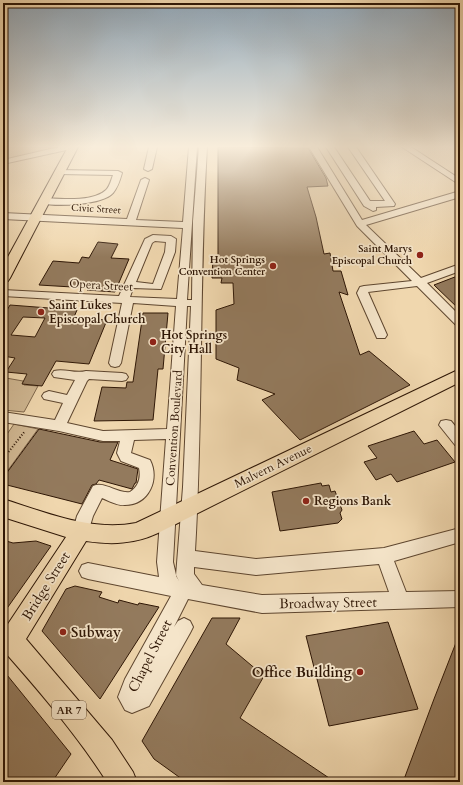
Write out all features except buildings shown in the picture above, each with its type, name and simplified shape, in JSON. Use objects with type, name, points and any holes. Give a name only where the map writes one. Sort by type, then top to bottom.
[{"type":"main road","points":[[3,278],[54,184]]},
{"type":"main road","name":"Malvern Avenue","points":[[3,508],[81,531],[105,535],[133,533],[168,518],[460,375]]},
{"type":"main road","name":"Bridge Street","points":[[7,640],[81,531]]},
{"type":"main road","name":"AR 7","points":[[7,640],[32,664],[102,750],[123,782]]},
{"type":"street","points":[[44,201],[92,199],[106,194],[114,184]]},
{"type":"street","points":[[130,222],[144,184]]},
{"type":"street","name":"Convention Boulevard","points":[[168,518],[191,184]]},
{"type":"street","name":"Convention Boulevard","points":[[190,507],[197,303],[198,221],[201,184]]},
{"type":"street","points":[[335,184],[360,224],[418,283],[460,322]]},
{"type":"street","points":[[361,184],[367,204],[385,218]]},
{"type":"street","points":[[367,204],[392,204],[371,184]]},
{"type":"street","points":[[360,224],[385,218],[460,194]]},
{"type":"street","name":"Civic Street","points":[[3,216],[187,225]]},
{"type":"street","points":[[115,363],[125,300],[129,285],[148,241],[153,238],[171,239],[170,252],[157,287],[129,285]]},
{"type":"street","points":[[381,336],[362,293],[364,289],[418,283],[460,267]]},
{"type":"street","name":"Opera Street","points":[[3,293],[197,303]]},
{"type":"street","points":[[58,374],[122,377]]},
{"type":"street","points":[[60,426],[71,400],[84,376]]},
{"type":"street","points":[[49,396],[71,400]]},
{"type":"street","points":[[3,417],[60,426],[103,436],[174,434]]},
{"type":"street","points":[[446,425],[460,441]]},
{"type":"street","points":[[81,531],[84,516],[98,490],[125,499],[136,497],[142,490],[148,478],[148,470],[145,464],[126,457],[124,453],[128,436]]},
{"type":"street","points":[[184,590],[190,507]]},
{"type":"street","points":[[168,518],[165,562],[167,575],[184,590]]},
{"type":"street","points":[[186,558],[256,567],[384,556],[460,535]]},
{"type":"street","points":[[384,556],[401,601]]},
{"type":"street","name":"Broadway Street","points":[[88,571],[262,604],[460,599]]},
{"type":"street","name":"Chapel Street","points":[[184,590],[132,686],[128,697],[132,703],[142,699],[184,627]]},
{"type":"path","points":[[3,459],[33,421]]},
{"type":"shaded area","points":[[6,378],[23,381],[24,385],[38,386],[24,412],[3,410],[3,384]]},
{"type":"shaded area","points":[[14,424],[38,429],[3,477],[3,440]]},
{"type":"place","name":"Saint Marys Episcopal Church","points":[[420,255]]},
{"type":"place","name":"Hot Springs Convention Center","points":[[273,266]]},
{"type":"place","name":"Saint Lukes Episcopal Church","points":[[41,312]]},
{"type":"place","name":"Hot Springs City Hall","points":[[153,342]]},
{"type":"place","name":"Regions Bank","points":[[306,501]]},
{"type":"place","name":"Subway","points":[[63,632]]},
{"type":"place","name":"Office Building","points":[[360,672]]}]
